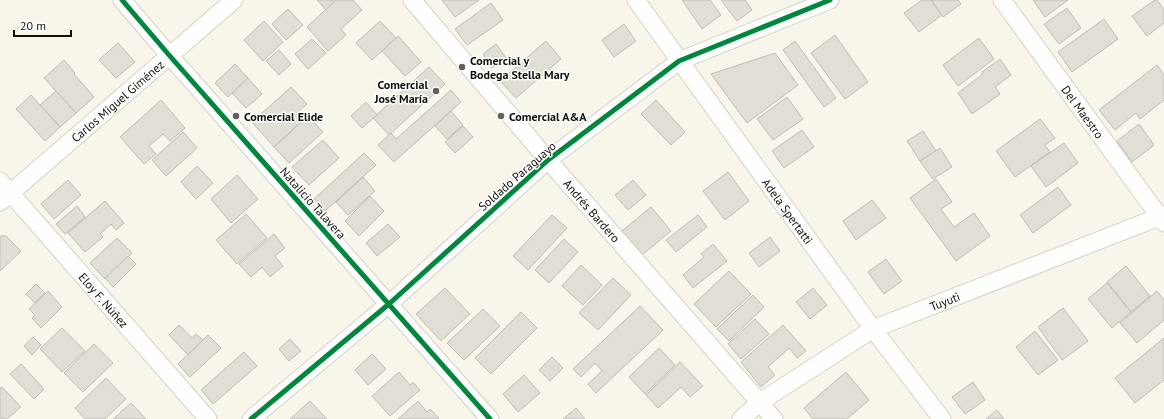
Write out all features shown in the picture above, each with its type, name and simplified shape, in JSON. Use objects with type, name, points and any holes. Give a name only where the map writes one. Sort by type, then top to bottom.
[{"type":"street","name":"Natalicio Talavera","points":[[122,0],[490,419]]},
{"type":"street","name":"Carlos Miguel Giménez","points":[[3,192],[234,0]]},
{"type":"street","name":"Andrés Bardero","points":[[412,0],[548,160],[774,419]]},
{"type":"street","name":"Adela Spertatti","points":[[636,0],[873,329],[942,419]]},
{"type":"street","name":"Soldado Paraguayo","points":[[251,419],[389,304],[548,160],[679,60],[830,0]]},
{"type":"street","name":"Del Maestro","points":[[1002,0],[1162,218]]},
{"type":"street","name":"Eloy F. Núñez","points":[[3,192],[208,419]]},
{"type":"street","name":"Tuyutì","points":[[742,419],[760,402],[873,329],[1162,218]]},
{"type":"building","points":[[317,0],[336,0],[326,10]]},
{"type":"building","points":[[336,0],[353,0],[362,10],[341,29],[346,35],[328,51],[307,27]]},
{"type":"building","points":[[442,0],[479,0],[455,17]]},
{"type":"building","points":[[682,0],[710,0],[721,15],[702,29]]},
{"type":"building","points":[[721,0],[745,0],[752,10],[737,21]]},
{"type":"building","points":[[922,0],[931,0],[942,15],[919,32],[904,13]]},
{"type":"building","points":[[931,0],[958,0],[961,4],[943,17]]},
{"type":"building","points":[[1033,0],[1068,0],[1045,17]]},
{"type":"building","points":[[1157,0],[1164,10],[1164,23],[1147,36],[1132,16]]},
{"type":"building","points":[[491,3],[503,20],[467,45],[455,29]]},
{"type":"building","points":[[1067,8],[1081,28],[1059,44],[1044,24]]},
{"type":"building","points":[[288,9],[303,25],[286,40],[272,24]]},
{"type":"building","points":[[1104,19],[1118,39],[1072,72],[1058,52]]},
{"type":"building","points":[[264,21],[283,42],[263,61],[244,40]]},
{"type":"building","points":[[380,21],[396,38],[372,60],[356,43]]},
{"type":"building","points":[[624,24],[636,41],[614,57],[602,40]]},
{"type":"building","points":[[835,35],[868,82],[845,99],[811,53]]},
{"type":"building","points":[[398,36],[421,62],[405,76],[382,51]]},
{"type":"building","points":[[979,38],[994,59],[958,86],[943,65]]},
{"type":"building","points":[[312,39],[326,53],[308,69],[295,54]]},
{"type":"building","points":[[546,41],[561,59],[516,98],[500,81]]},
{"type":"building","points":[[795,41],[836,98],[824,107],[783,50]]},
{"type":"building","points":[[118,43],[135,62],[116,78],[99,60]]},
{"type":"building","points":[[496,44],[506,58],[492,68],[483,54]]},
{"type":"building","points":[[279,50],[291,64],[279,75],[266,61]]},
{"type":"building","points":[[775,53],[798,85],[747,123],[711,74]]},
{"type":"building","points":[[1000,59],[1011,75],[995,87],[1000,94],[972,114],[958,93],[983,74],[982,72]]},
{"type":"building","points":[[64,60],[94,97],[76,113],[44,78]]},
{"type":"building","points":[[235,64],[248,78],[228,97],[215,83]]},
{"type":"building","points":[[1157,65],[1164,75],[1164,100],[1140,119],[1136,113],[1115,130],[1099,110]]},
{"type":"building","points":[[429,67],[445,84],[389,135],[373,118]]},
{"type":"building","points":[[248,78],[262,94],[246,108],[232,93]]},
{"type":"building","points":[[291,87],[307,104],[298,112],[304,119],[274,147],[252,122]]},
{"type":"building","points":[[451,90],[461,102],[394,162],[378,145],[391,133],[396,139]]},
{"type":"building","points":[[56,91],[76,113],[60,127],[40,105]]},
{"type":"building","points":[[31,95],[60,127],[45,141],[16,109]]},
{"type":"building","points":[[787,97],[803,119],[773,140],[757,119]]},
{"type":"building","points":[[161,100],[185,128],[170,141],[163,134],[149,146],[156,154],[144,164],[120,137]]},
{"type":"building","points":[[656,100],[685,132],[671,145],[641,114]]},
{"type":"building","points":[[366,102],[377,115],[362,128],[351,116]]},
{"type":"building","points":[[451,111],[463,125],[447,139],[435,126]]},
{"type":"building","points":[[308,116],[323,132],[289,163],[274,147]]},
{"type":"building","points":[[1040,119],[1055,138],[1045,145],[1050,152],[1015,177],[996,151]]},
{"type":"building","points":[[1139,124],[1154,145],[1132,162],[1117,141]]},
{"type":"building","points":[[463,126],[473,137],[455,153],[445,142]]},
{"type":"building","points":[[802,130],[814,147],[784,168],[772,151]]},
{"type":"building","points":[[923,131],[936,151],[920,161],[907,141]]},
{"type":"building","points":[[183,132],[197,148],[166,176],[152,160]]},
{"type":"building","points":[[323,140],[339,158],[309,185],[292,167]]},
{"type":"building","points":[[1064,143],[1078,163],[1046,187],[1031,166]]},
{"type":"building","points":[[940,148],[952,167],[933,179],[920,161]]},
{"type":"building","points":[[364,153],[376,165],[325,211],[314,199]]},
{"type":"building","points":[[197,166],[213,183],[196,199],[181,182]]},
{"type":"building","points":[[728,172],[749,201],[725,220],[703,191]]},
{"type":"building","points":[[237,175],[258,199],[231,223],[211,199]]},
{"type":"building","points":[[363,177],[375,191],[348,215],[336,202]]},
{"type":"building","points":[[936,179],[952,202],[941,209],[954,227],[974,213],[990,236],[956,261],[910,198]]},
{"type":"building","points":[[68,180],[81,195],[54,219],[41,204]]},
{"type":"building","points":[[633,180],[646,195],[628,210],[615,195]]},
{"type":"building","points":[[1058,187],[1071,205],[1033,233],[1020,215]]},
{"type":"building","points":[[370,196],[384,211],[359,236],[345,221]]},
{"type":"building","points":[[872,200],[886,218],[856,240],[843,221]]},
{"type":"building","points":[[105,201],[124,223],[116,230],[111,224],[100,234],[103,237],[85,252],[68,233]]},
{"type":"building","points":[[77,206],[85,217],[65,234],[56,224]]},
{"type":"building","points":[[651,207],[671,231],[642,255],[622,231]]},
{"type":"building","points":[[246,214],[267,238],[237,264],[216,240]]},
{"type":"building","points":[[552,215],[567,228],[528,270],[513,256]]},
{"type":"building","points":[[698,215],[707,227],[676,252],[666,240]]},
{"type":"building","points":[[388,224],[400,237],[377,256],[366,243]]},
{"type":"building","points":[[274,234],[285,248],[275,256],[283,266],[270,277],[262,267],[251,277],[239,264]]},
{"type":"building","points":[[0,236],[6,236],[21,251],[0,271]]},
{"type":"building","points":[[770,237],[780,251],[759,267],[749,253]]},
{"type":"building","points":[[117,238],[132,253],[105,279],[90,263]]},
{"type":"building","points":[[564,239],[578,252],[549,283],[535,270]]},
{"type":"building","points":[[713,244],[727,261],[693,288],[683,275],[704,257],[701,254]]},
{"type":"building","points":[[128,256],[136,264],[113,287],[105,278]]},
{"type":"building","points":[[886,259],[902,281],[884,294],[868,272]]},
{"type":"building","points":[[581,265],[602,285],[583,305],[562,286]]},
{"type":"building","points":[[1126,266],[1150,296],[1131,312],[1107,282]]},
{"type":"building","points":[[729,271],[751,294],[716,327],[694,304]]},
{"type":"building","points":[[613,278],[631,295],[598,330],[579,313]]},
{"type":"building","points":[[1107,283],[1131,312],[1112,328],[1088,299]]},
{"type":"building","points":[[36,284],[45,293],[35,303],[26,294]]},
{"type":"building","points":[[445,288],[470,314],[441,341],[416,314]]},
{"type":"building","points":[[813,288],[827,305],[810,319],[796,302]]},
{"type":"building","points":[[48,291],[62,307],[41,328],[32,318],[35,315],[29,309]]},
{"type":"building","points":[[1157,291],[1164,300],[1164,320],[1137,343],[1120,323]]},
{"type":"building","points":[[753,295],[764,307],[729,341],[717,329]]},
{"type":"building","points":[[640,306],[663,330],[596,393],[588,384],[602,371],[595,363],[581,377],[573,369]]},
{"type":"building","points":[[1063,308],[1088,341],[1062,360],[1038,327]]},
{"type":"building","points":[[483,309],[500,326],[464,360],[447,343]]},
{"type":"building","points":[[521,312],[537,328],[491,374],[475,358]]},
{"type":"building","points":[[755,319],[769,334],[741,359],[728,344]]},
{"type":"building","points":[[179,325],[192,338],[196,334],[203,340],[188,355],[169,335]]},
{"type":"building","points":[[783,325],[806,351],[797,358],[789,348],[768,367],[775,375],[761,387],[741,362]]},
{"type":"building","points":[[62,328],[85,351],[62,372],[40,349]]},
{"type":"building","points":[[1035,331],[1058,360],[1038,375],[1016,347]]},
{"type":"building","points":[[208,335],[221,348],[190,377],[178,364]]},
{"type":"building","points":[[33,337],[41,345],[32,355],[24,346]]},
{"type":"building","points":[[1164,338],[1164,380],[1135,403],[1115,378]]},
{"type":"building","points":[[290,339],[301,351],[289,361],[279,349]]},
{"type":"building","points":[[94,344],[113,363],[83,392],[64,373]]},
{"type":"building","points":[[659,348],[675,365],[645,394],[629,377]]},
{"type":"building","points":[[244,352],[257,366],[213,404],[201,390]]},
{"type":"building","points":[[372,354],[386,369],[368,385],[355,370]]},
{"type":"building","points":[[552,357],[563,368],[550,381],[539,370]]},
{"type":"building","points":[[680,362],[703,386],[690,397],[681,387],[658,408],[646,395]]},
{"type":"building","points":[[21,364],[44,389],[34,399],[10,374]]},
{"type":"building","points":[[399,372],[410,385],[413,382],[420,390],[390,416],[372,396]]},
{"type":"building","points":[[846,372],[869,400],[847,419],[813,419],[804,408]]},
{"type":"building","points":[[524,375],[540,393],[518,412],[503,394]]},
{"type":"building","points":[[106,378],[126,399],[105,419],[85,419],[75,408]]},
{"type":"building","points":[[973,382],[985,400],[965,414],[952,397]]},
{"type":"building","points":[[2,387],[21,407],[7,419],[0,418],[0,388]]},
{"type":"building","points":[[310,401],[327,419],[290,419]]},
{"type":"building","points":[[418,401],[427,412],[430,409],[439,418],[398,419]]},
{"type":"building","points":[[131,403],[146,419],[113,419]]},
{"type":"building","points":[[576,408],[585,419],[563,419]]},
{"type":"building","points":[[997,410],[1004,419],[986,419]]},
{"type":"cycle path","points":[[122,0],[490,419]]},
{"type":"cycle path","points":[[251,419],[389,304],[548,160],[679,61],[830,0]]},
{"type":"place","name":"Comercial y Bodega Stella Mary","points":[[462,67]]},
{"type":"place","name":"Comercial José María","points":[[436,91]]},
{"type":"place","name":"Comercial Elide","points":[[236,116]]},
{"type":"place","name":"Comercial A&A","points":[[501,116]]}]
